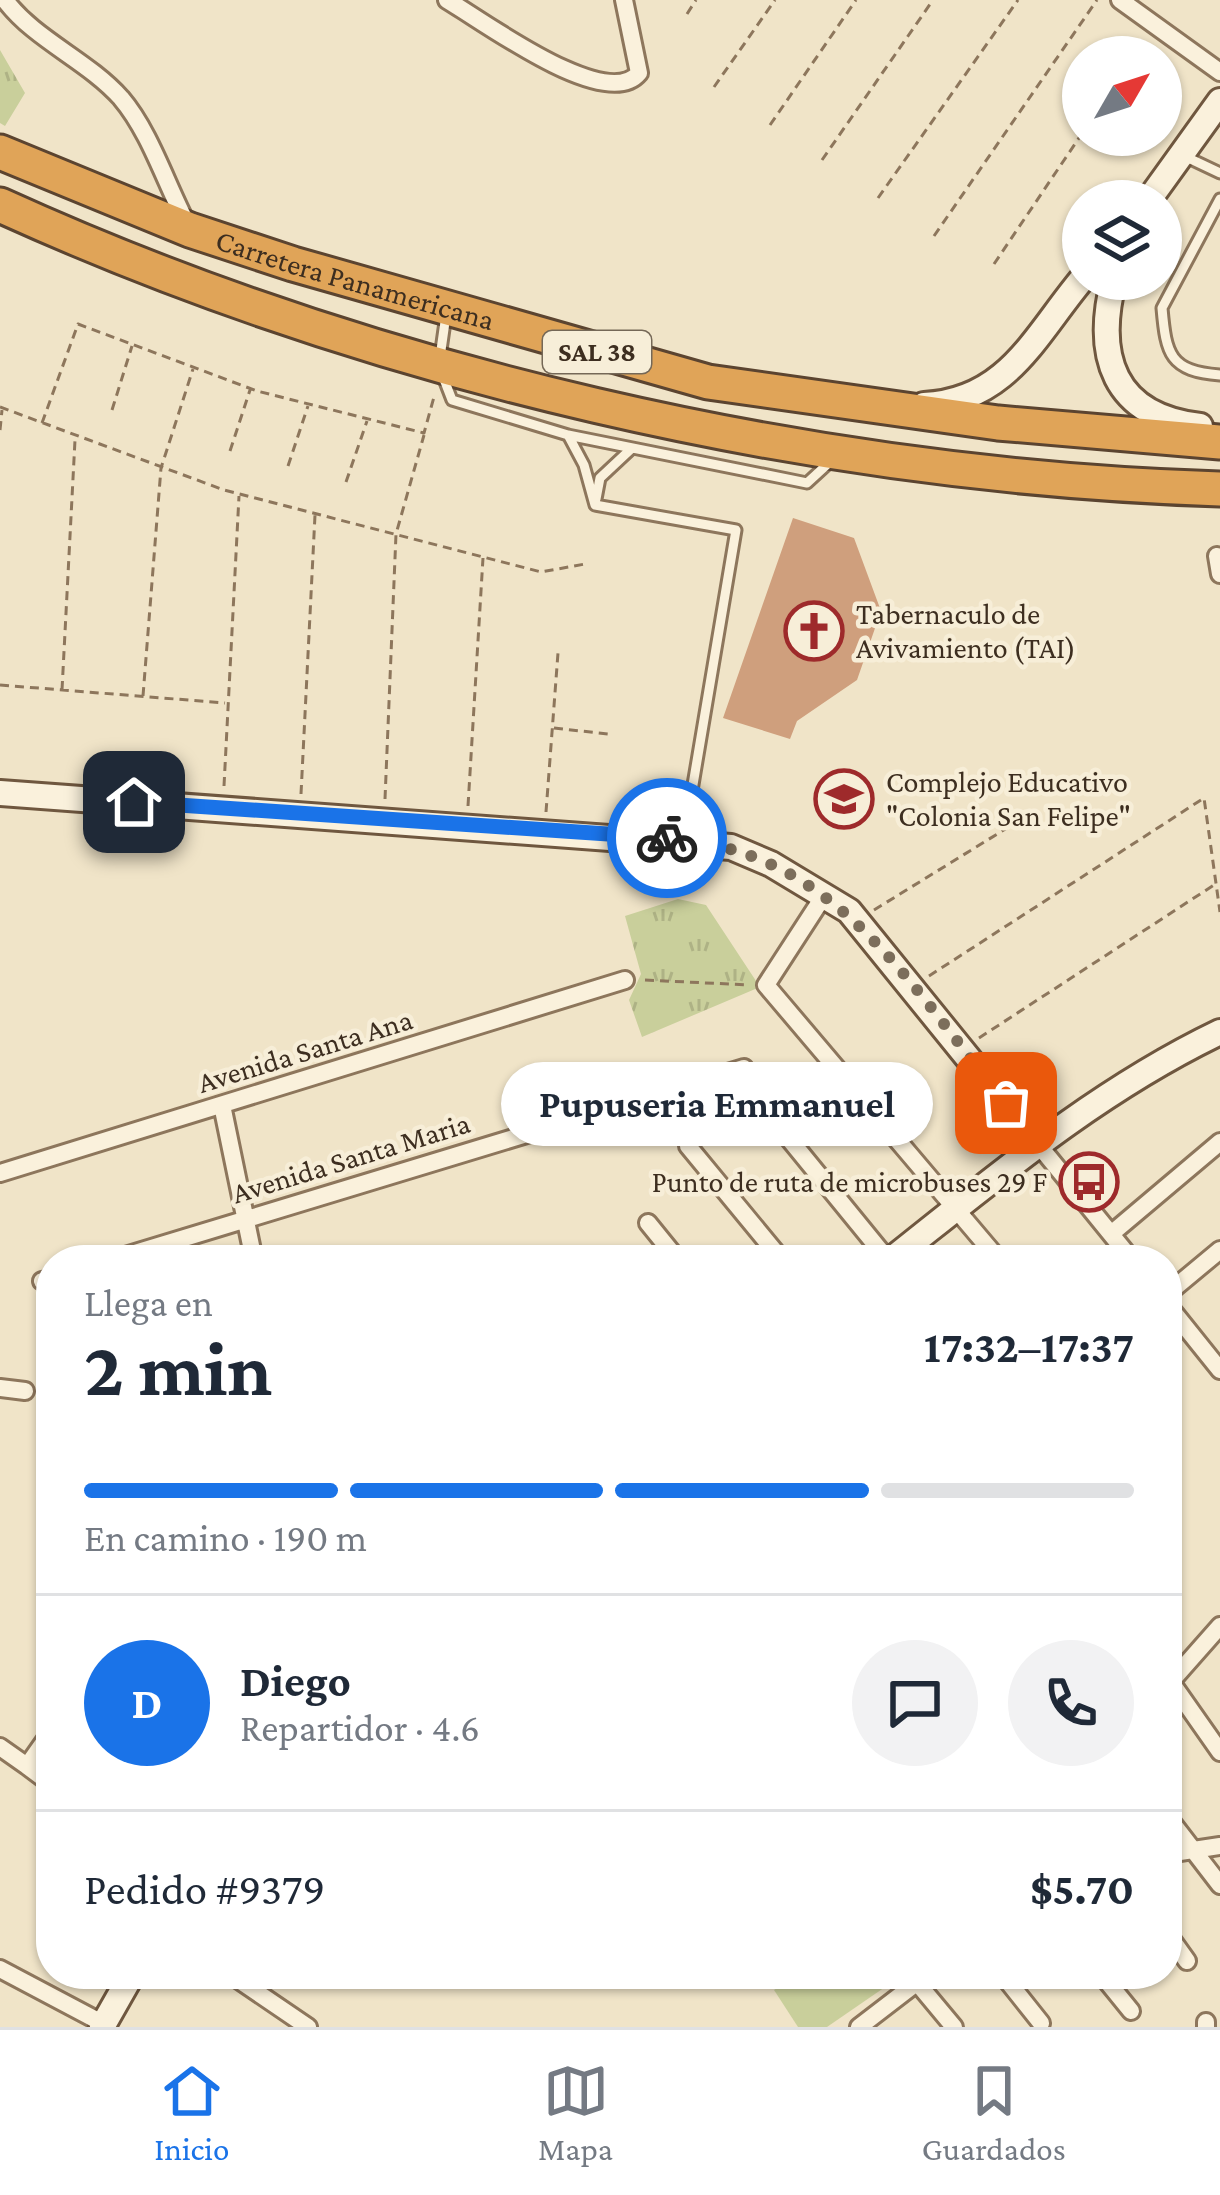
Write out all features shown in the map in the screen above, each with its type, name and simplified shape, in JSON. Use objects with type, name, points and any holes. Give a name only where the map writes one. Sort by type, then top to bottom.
[{"type":"highway","name":"Carretera Panamericana","points":[[0,152],[190,230],[406,300],[708,382],[1018,425],[1220,442]]},
{"type":"highway","name":"Carretera Panamericana","points":[[0,205],[102,251],[396,353],[437,381],[487,377],[840,452],[1220,489]]},
{"type":"highway","points":[[396,353],[415,326],[406,300]]},
{"type":"highway","points":[[487,377],[475,352],[477,340],[494,324]]},
{"type":"street","points":[[5,0],[21,20],[126,104],[190,230]]},
{"type":"street","points":[[447,0],[603,86],[626,82],[639,73],[623,0]]},
{"type":"street","points":[[1120,0],[1220,72]]},
{"type":"street","points":[[1182,155],[1220,101]]},
{"type":"street","points":[[831,401],[929,405],[979,394],[1022,362],[1067,300]]},
{"type":"street","points":[[1110,300],[1104,330],[1119,383],[1146,411],[1171,423],[1220,428]]},
{"type":"street","points":[[0,794],[684,839],[731,847],[825,894],[857,921],[1120,1245]]},
{"type":"street","points":[[825,894],[766,985],[986,1245]]},
{"type":"street","name":"Avenida Santa Ana","points":[[0,1173],[625,980]]},
{"type":"street","points":[[909,1245],[1037,1143],[1159,1061],[1220,1032]]},
{"type":"street","name":"Avenida Santa Maria","points":[[161,1245],[744,1068]]},
{"type":"street","points":[[222,1105],[251,1245]]},
{"type":"street","points":[[764,1108],[878,1245]]},
{"type":"street","points":[[1111,1234],[1220,1142]]},
{"type":"street","points":[[688,1146],[770,1245]]},
{"type":"street","points":[[648,1223],[666,1245]]},
{"type":"street","points":[[1182,1282],[1220,1250]]},
{"type":"street","points":[[1182,1321],[1218,1362]]},
{"type":"street","points":[[0,1388],[25,1391]]},
{"type":"street","points":[[1182,1668],[1220,1626]]},
{"type":"street","points":[[1182,1701],[1220,1752]]},
{"type":"street","points":[[0,1747],[36,1773]]},
{"type":"street","points":[[27,1766],[36,1753]]},
{"type":"street","points":[[1182,1837],[1220,1885]]},
{"type":"street","points":[[1182,1852],[1220,1846]]},
{"type":"street","points":[[1182,1954],[1187,1961]]},
{"type":"street","points":[[0,1969],[36,1989]]},
{"type":"street","points":[[36,1989],[103,2026],[124,1989]]},
{"type":"street","points":[[252,1989],[308,2027]]},
{"type":"street","points":[[859,2027],[910,1989]]},
{"type":"street","points":[[930,1989],[954,2027]]},
{"type":"street","points":[[1014,1989],[1041,2023]]},
{"type":"street","points":[[1113,1989],[1131,2011]]},
{"type":"lane","points":[[1182,155],[1220,173]]},
{"type":"lane","points":[[1220,199],[1162,308],[1173,358],[1188,372],[1220,375]]},
{"type":"lane","points":[[446,311],[437,381],[452,400],[568,435],[807,483],[840,452]]},
{"type":"lane","points":[[568,435],[579,452],[595,505]]},
{"type":"lane","points":[[595,505],[600,478],[631,449]]},
{"type":"lane","points":[[595,505],[736,530],[684,839]]},
{"type":"path","points":[[687,14],[696,0]]},
{"type":"path","points":[[714,87],[775,0]]},
{"type":"path","points":[[770,125],[856,0]]},
{"type":"path","points":[[822,160],[933,0]]},
{"type":"path","points":[[878,198],[1018,0]]},
{"type":"path","points":[[934,236],[1097,0]]},
{"type":"path","points":[[1148,36],[1155,26]]},
{"type":"path","points":[[994,264],[1067,156]]},
{"type":"path","points":[[42,424],[77,324],[251,389],[424,433]]},
{"type":"path","points":[[112,410],[133,345]]},
{"type":"path","points":[[143,696],[160,468],[194,368]]},
{"type":"path","points":[[385,819],[396,534],[437,381]]},
{"type":"path","points":[[230,451],[251,389]]},
{"type":"path","points":[[288,466],[308,404]]},
{"type":"path","points":[[0,430],[1,408],[239,494],[541,572],[585,564]]},
{"type":"path","points":[[346,482],[367,419]]},
{"type":"path","points":[[62,690],[75,436]]},
{"type":"path","points":[[223,808],[239,494]]},
{"type":"path","points":[[300,814],[315,514]]},
{"type":"path","points":[[467,825],[483,556]]},
{"type":"path","points":[[545,830],[558,652]]},
{"type":"path","points":[[0,685],[228,703]]},
{"type":"path","points":[[553,728],[608,734]]},
{"type":"path","points":[[912,987],[1204,798],[1220,912]]},
{"type":"path","points":[[857,921],[1007,828]]},
{"type":"path","points":[[962,1049],[1217,883]]},
{"type":"path","points":[[625,980],[766,985]]},
{"type":"green space","points":[[0,50],[25,93],[5,126],[0,123]]},
{"type":"green space","points":[[678,899],[706,905],[760,987],[642,1037],[629,1000],[641,974],[625,916]]},
{"type":"green space","points":[[882,1989],[827,2027],[798,2027],[774,1990]]},
{"type":"building","points":[[793,518],[854,538],[881,611],[857,680],[797,721],[790,739],[723,718]]},
{"type":"way so far","points":[[667,838],[731,847],[835,900],[1006,1103]]},
{"type":"place","name":"Tabernaculo de Avivamiento (TAI)","points":[[814,631]]},
{"type":"place","name":"Complejo Educativo \"Colonia San Felipe\"","points":[[844,799]]},
{"type":"place","name":"Pupuseria Emmanuel","points":[[1006,1103]]},
{"type":"place","name":"Punto de ruta de microbuses 29 F","points":[[1089,1182]]},
{"type":"route","points":[[134,802],[667,838]]}]
